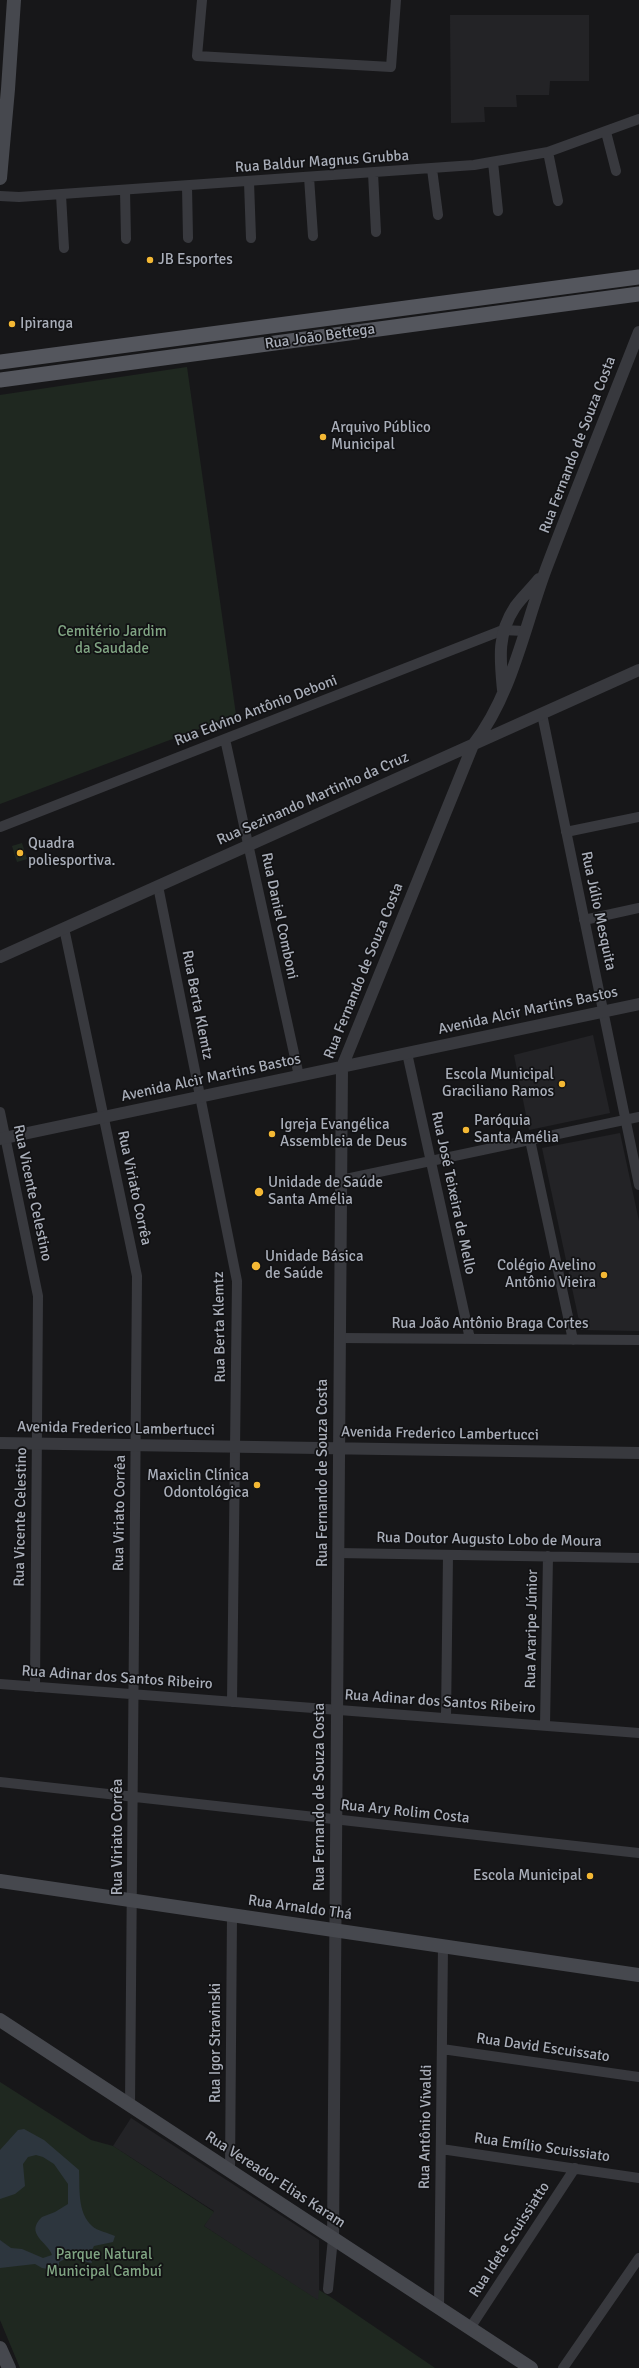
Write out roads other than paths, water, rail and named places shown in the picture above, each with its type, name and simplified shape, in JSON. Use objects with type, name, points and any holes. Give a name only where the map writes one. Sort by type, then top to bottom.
[{"type":"main road","points":[[0,178],[14,0]]},
{"type":"main road","name":"Rua João Bettega","points":[[0,362],[604,282],[638,276]]},
{"type":"main road","points":[[604,282],[606,298]]},
{"type":"main road","name":"Rua João Bettega","points":[[0,380],[639,294]]},
{"type":"main road","points":[[310,321],[312,338]]},
{"type":"main road","points":[[291,324],[293,340]]},
{"type":"main road","name":"Rua Arnaldo Thá","points":[[0,1880],[594,1969],[611,1975],[627,1977],[639,1975]]},
{"type":"main road","name":"Rua Vereador Elias Karam","points":[[0,2020],[531,2368]]},
{"type":"street","points":[[202,0],[197,56],[391,67],[396,0]]},
{"type":"street","name":"Rua Baldur Magnus Grubba","points":[[0,196],[19,197],[249,182],[432,169],[492,162],[548,152],[639,119]]},
{"type":"street","points":[[606,132],[616,171]]},
{"type":"street","points":[[548,152],[558,202]]},
{"type":"street","points":[[492,162],[498,211]]},
{"type":"street","points":[[432,169],[438,215]]},
{"type":"street","points":[[373,173],[376,232]]},
{"type":"street","points":[[309,177],[312,236]]},
{"type":"street","points":[[249,182],[251,238]]},
{"type":"street","points":[[187,186],[188,238]]},
{"type":"street","points":[[125,190],[126,239]]},
{"type":"street","points":[[61,194],[64,248]]},
{"type":"street","name":"Rua Fernando de Souza Costa","points":[[328,2289],[333,2238],[342,1067],[472,745],[491,719],[515,663],[524,631],[546,569],[639,332]]},
{"type":"street","name":"Rua Fernando de Souza Costa","points":[[503,691],[499,651],[503,630],[515,607],[546,569]]},
{"type":"street","name":"Rua Edvino Antônio Deboni","points":[[0,827],[503,630],[524,631]]},
{"type":"street","name":"Rua Sezinando Martinho da Cruz","points":[[0,957],[639,670]]},
{"type":"street","name":"Rua Júlio Mesquita","points":[[542,714],[639,1185]]},
{"type":"street","name":"Rua Daniel Comboni","points":[[225,739],[299,1076]]},
{"type":"street","points":[[566,832],[639,817]]},
{"type":"street","name":"Rua Berta Klemtz","points":[[158,886],[237,1281],[232,1702]]},
{"type":"street","points":[[584,920],[639,908]]},
{"type":"street","name":"Rua Viriato Corrêa","points":[[64,928],[137,1276],[130,2105]]},
{"type":"street","name":"Avenida Alcir Martins Bastos","points":[[3,1138],[639,1004]]},
{"type":"street","name":"Rua José Teixeira de Mello","points":[[407,1053],[470,1339]]},
{"type":"street","name":"Rua Vicente Celestino","points":[[0,1112],[3,1138],[38,1291],[35,1687]]},
{"type":"street","points":[[341,1180],[639,1117]]},
{"type":"street","points":[[530,1140],[573,1340]]},
{"type":"street","name":"Rua João Antônio Braga Cortes","points":[[340,1338],[639,1340]]},
{"type":"street","name":"Avenida Frederico Lambertucci","points":[[0,1443],[639,1453]]},
{"type":"street","name":"Rua Doutor Augusto Lobo de Moura","points":[[338,1553],[639,1558]]},
{"type":"street","points":[[446,1718],[448,1555]]},
{"type":"street","name":"Rua Araripe Júnior","points":[[545,1725],[548,1556]]},
{"type":"street","name":"Rua Adinar dos Santos Ribeiro","points":[[0,1684],[639,1732]]},
{"type":"street","name":"Rua Ary Rolim Costa","points":[[0,1782],[639,1853]]},
{"type":"street","name":"Rua Igor Stravinski","points":[[230,2171],[232,1915]]},
{"type":"street","name":"Rua Antônio Vivaldi","points":[[439,2308],[443,1946]]},
{"type":"street","name":"Rua David Escuissato","points":[[442,2049],[639,2077]]},
{"type":"street","name":"Rua Emílio Scuissiato","points":[[441,2149],[639,2178]]},
{"type":"street","name":"Rua Idete Scuissiatto","points":[[470,2328],[576,2168]]},
{"type":"street","points":[[563,2368],[639,2258]]},
{"type":"place","name":"JB Esportes","points":[[150,260]]},
{"type":"place","name":"Ipiranga","points":[[12,324]]},
{"type":"place","name":"Arquivo Público Municipal","points":[[323,437]]},
{"type":"place","name":"Quadra poliesportiva.","points":[[20,853]]},
{"type":"place","name":"Escola Municipal Graciliano Ramos","points":[[562,1084]]},
{"type":"place","name":"Paróquia Santa Amélia","points":[[466,1130]]},
{"type":"place","name":"Igreja Evangélica Assembleia de Deus","points":[[272,1134]]},
{"type":"place","name":"Unidade de Saúde Santa Amélia","points":[[259,1192]]},
{"type":"place","name":"Unidade Básica de Saúde","points":[[256,1266]]},
{"type":"place","name":"Colégio Avelino Antônio Vieira","points":[[604,1275]]},
{"type":"place","name":"Maxiclin Clínica Odontológica","points":[[257,1485]]},
{"type":"place","name":"Escola Municipal","points":[[590,1876]]},
{"type":"park label","name":"Cemitério Jardim da Saudade","points":[[112,640]]},
{"type":"park label","name":"Parque Natural Municipal Cambuí","points":[[104,2264]]}]
